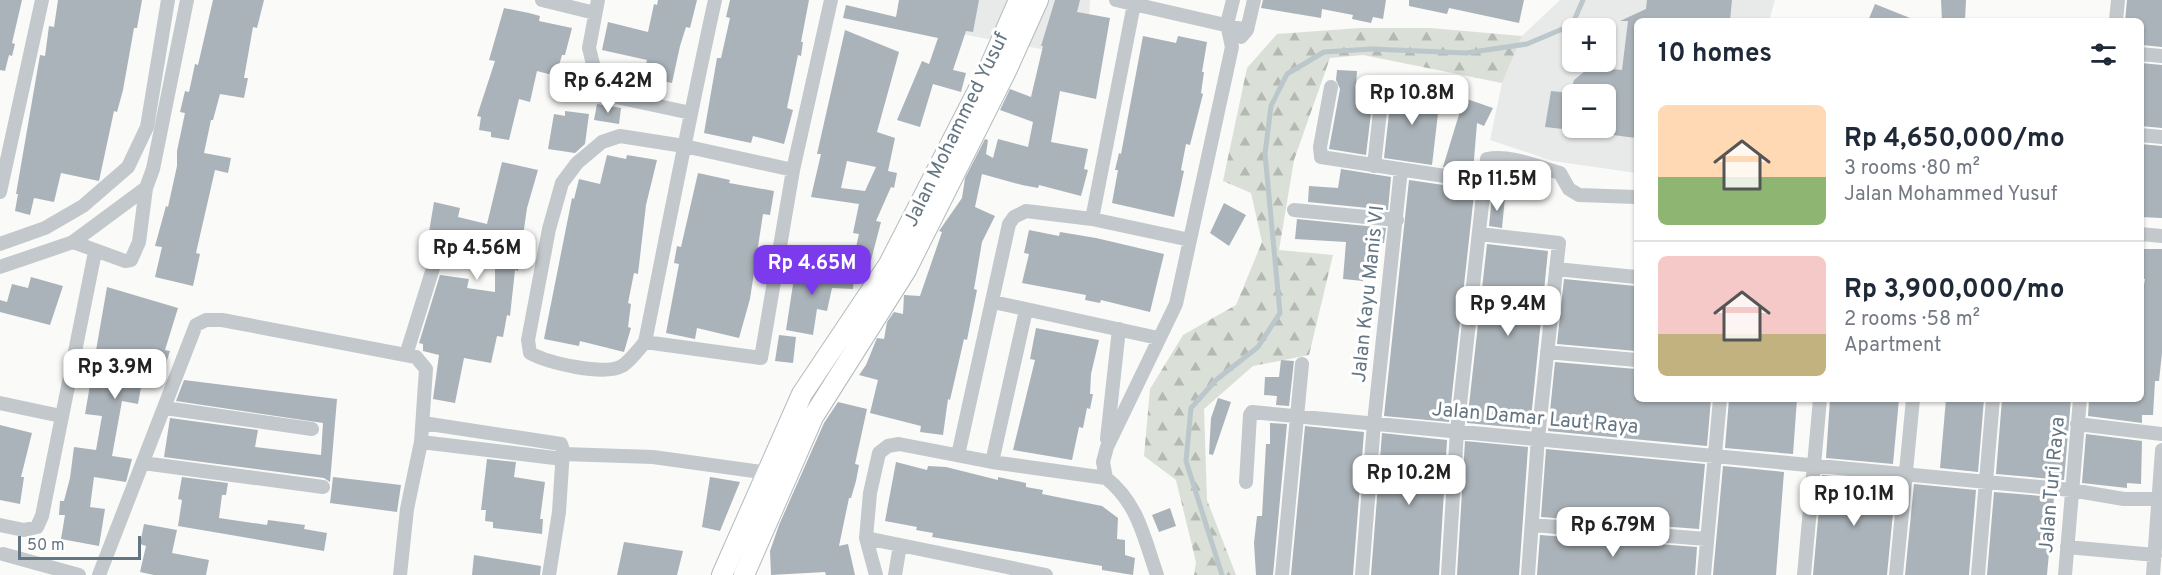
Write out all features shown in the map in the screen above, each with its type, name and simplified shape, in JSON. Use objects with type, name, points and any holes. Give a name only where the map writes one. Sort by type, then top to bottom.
[{"type":"main road","name":"Jalan Mohammed Yusuf","points":[[722,575],[802,394],[890,264],[988,71],[1019,0]]},
{"type":"main road","name":"Jalan Mohammed Yusuf","points":[[744,575],[813,417],[906,270],[1007,69],[1038,0]]},
{"type":"street","points":[[0,192],[42,0]]},
{"type":"street","points":[[0,244],[45,228],[83,206],[128,167],[147,128],[168,0]]},
{"type":"street","points":[[73,242],[124,261],[134,257],[139,242],[146,188],[153,169],[187,0]]},
{"type":"street","points":[[542,0],[596,6],[589,48],[594,68],[607,90],[621,98],[691,112]]},
{"type":"street","points":[[715,0],[684,146],[645,342],[623,365],[610,370],[540,359],[530,353],[528,340],[555,206],[562,183],[577,163],[602,142],[620,136],[684,146],[793,170]]},
{"type":"street","points":[[645,342],[761,358],[793,170],[831,0]]},
{"type":"street","points":[[1116,0],[1247,30]]},
{"type":"street","points":[[1107,447],[1176,304],[1232,47],[1227,24],[1233,0]]},
{"type":"street","points":[[1232,47],[1247,30],[1254,0]]},
{"type":"street","points":[[2116,18],[2118,0]]},
{"type":"street","points":[[1092,219],[1134,4]]},
{"type":"street","points":[[2144,54],[2162,56]]},
{"type":"street","points":[[1374,166],[1383,84]]},
{"type":"street","points":[[1331,87],[1320,147],[1321,157],[1484,182]]},
{"type":"street","points":[[2144,135],[2162,137]]},
{"type":"street","points":[[1448,575],[1457,431],[1487,159],[1497,157],[1560,173],[1569,189],[1579,195],[1634,197]]},
{"type":"street","name":"Jalan Kayu Manis VI","points":[[1362,575],[1374,423],[1401,169]]},
{"type":"street","points":[[0,267],[73,242],[146,188]]},
{"type":"street","points":[[1294,210],[1397,220]]},
{"type":"street","points":[[958,455],[1009,224],[1014,217],[1026,211],[1092,219],[1190,240]]},
{"type":"street","points":[[1479,234],[1559,243],[1538,438],[1528,575]]},
{"type":"street","points":[[2144,234],[2162,236]]},
{"type":"street","points":[[0,525],[24,530],[37,527],[42,516],[95,252]]},
{"type":"street","points":[[406,355],[434,265]]},
{"type":"street","points":[[1556,269],[1634,277]]},
{"type":"street","points":[[993,302],[1158,338]]},
{"type":"street","points":[[992,462],[1026,310]]},
{"type":"street","points":[[99,575],[196,325],[206,320],[222,320],[416,357],[426,369],[421,442],[407,509],[400,575]]},
{"type":"street","points":[[1106,478],[1103,462],[1107,447],[1119,329]]},
{"type":"street","points":[[1547,352],[1634,360]]},
{"type":"street","points":[[1282,575],[1302,364]]},
{"type":"street","points":[[1704,575],[1720,402]]},
{"type":"street","points":[[1804,575],[1820,402]]},
{"type":"street","points":[[1896,575],[1914,402]]},
{"type":"street","points":[[1978,575],[1994,402]]},
{"type":"street","name":"Jalan Turi Raya","points":[[2065,575],[2080,402]]},
{"type":"street","points":[[0,403],[61,416]]},
{"type":"street","points":[[165,408],[312,429]]},
{"type":"street","name":"Jalan Damar Laut Raya","points":[[1246,482],[1250,414],[1252,412],[2071,490],[2124,499],[2159,499]]},
{"type":"street","points":[[423,423],[559,442],[563,446],[559,512],[549,575]]},
{"type":"street","points":[[2077,424],[2162,434]]},
{"type":"street","points":[[421,442],[563,457],[653,457],[769,473]]},
{"type":"street","points":[[876,575],[866,538],[870,493],[879,453],[888,446],[899,444],[992,462],[1106,478],[1123,491],[1132,508],[1157,575]]},
{"type":"street","points":[[2152,575],[2162,450]]},
{"type":"street","points":[[143,464],[323,488]]},
{"type":"street","points":[[1532,525],[1706,539]]},
{"type":"street","points":[[866,538],[1046,575]]},
{"type":"street","points":[[895,575],[900,545]]},
{"type":"street","points":[[2067,547],[2155,555]]},
{"type":"street","points":[[3,554],[79,575]]},
{"type":"shaded area","points":[[937,0],[1090,0],[1087,63],[1051,51],[930,28]]},
{"type":"shaded area","points":[[1560,0],[1775,0],[1770,18],[1634,18],[1634,173],[1553,161],[1490,140],[1502,83],[1522,36]]},
{"type":"green space","points":[[1360,28],[1430,28],[1522,36],[1502,83],[1363,55],[1330,58],[1294,160],[1279,250],[1333,255],[1309,355],[1253,366],[1204,409],[1207,500],[1236,575],[1194,575],[1196,562],[1176,480],[1144,456],[1150,389],[1183,335],[1236,305],[1262,242],[1251,193],[1223,181],[1247,68],[1277,34]]},
{"type":"building","points":[[0,0],[22,0],[12,43],[15,44],[12,56],[9,55],[5,71],[0,70]]},
{"type":"building","points":[[58,0],[142,0],[137,28],[134,28],[123,90],[117,112],[114,111],[99,181],[61,173],[54,202],[34,198],[30,215],[15,211],[18,194],[16,194],[40,55],[45,56],[49,26],[54,27]]},
{"type":"building","points":[[213,0],[264,0],[257,28],[253,27],[244,78],[248,78],[244,98],[220,94],[213,120],[211,120],[204,153],[231,158],[228,173],[215,170],[196,253],[200,254],[193,286],[155,277],[162,247],[155,246],[166,206],[168,207],[177,166],[177,151],[185,113],[180,112],[185,91],[189,92],[195,64],[198,65]]},
{"type":"building","points":[[658,0],[697,0],[690,28],[686,27],[680,46],[672,83],[643,77],[647,60],[602,50],[608,22],[648,32],[654,4],[657,5]]},
{"type":"building","points":[[730,0],[809,0],[801,42],[803,42],[801,56],[798,55],[787,108],[793,110],[784,144],[753,136],[751,143],[704,133],[717,58],[721,58],[730,18],[726,17]]},
{"type":"building","points":[[899,0],[979,0],[973,32],[966,31],[953,70],[966,73],[961,92],[933,84],[920,127],[897,120],[922,61],[929,64],[938,38],[843,18],[846,5],[896,17]]},
{"type":"building","points":[[1055,0],[1080,0],[1077,12],[1110,18],[1096,99],[1060,91],[1051,142],[1088,149],[1084,169],[1088,170],[1081,196],[1039,185],[1038,188],[1022,185],[982,174],[975,207],[995,216],[982,242],[974,289],[977,290],[967,340],[964,339],[950,400],[948,399],[943,435],[920,432],[921,426],[870,413],[878,380],[859,375],[866,365],[877,338],[884,339],[887,322],[894,312],[903,314],[904,295],[920,296],[942,232],[939,231],[962,198],[965,178],[985,139],[988,140],[986,154],[993,158],[998,139],[1028,147],[1033,122],[1000,110],[1010,89],[1031,97],[1043,46],[1041,46]]},
{"type":"building","points":[[1263,0],[1386,0],[1383,19],[1373,17],[1371,23],[1352,19],[1353,15],[1322,9],[1321,18],[1261,8]]},
{"type":"building","points":[[1409,0],[1524,0],[1519,23],[1449,8],[1447,14],[1409,6]]},
{"type":"building","points":[[1647,0],[1732,0],[1730,18],[1634,18],[1634,138],[1616,135],[1616,84],[1573,84],[1574,80],[1584,72],[1622,70],[1628,21],[1620,21],[1646,9]]},
{"type":"building","points":[[1941,0],[1966,0],[1965,18],[1942,18]]},
{"type":"building","points":[[2127,0],[2162,0],[2162,47],[2144,45],[2144,18],[2125,18]]},
{"type":"building","points":[[1875,4],[1910,18],[1869,18]]},
{"type":"building","points":[[504,8],[540,16],[539,21],[572,28],[565,55],[562,55],[556,76],[537,71],[530,102],[519,99],[509,140],[491,137],[491,132],[479,130],[481,117],[477,116],[495,61],[489,60]]},
{"type":"building","points":[[845,30],[899,52],[877,132],[895,138],[888,171],[897,173],[894,188],[891,187],[876,221],[881,222],[870,264],[853,260],[859,234],[853,233],[859,204],[811,197],[821,154],[817,154]],"holes":[[[847,161],[876,167],[865,191],[841,188]]]},
{"type":"building","points":[[1143,36],[1176,43],[1178,36],[1207,42],[1202,72],[1204,72],[1201,93],[1203,94],[1190,145],[1186,144],[1181,170],[1184,171],[1174,217],[1112,203],[1118,170],[1115,170],[1119,153],[1121,154]]},
{"type":"building","points":[[2144,63],[2162,65],[2162,128],[2144,126]]},
{"type":"building","points":[[1337,70],[1357,71],[1356,85],[1374,88],[1366,155],[1329,149],[1340,89],[1336,80]]},
{"type":"building","points":[[1392,87],[1422,90],[1440,96],[1432,165],[1384,158]]},
{"type":"building","points":[[1551,91],[1562,92],[1562,129],[1545,127]]},
{"type":"building","points":[[1464,98],[1493,108],[1484,126],[1477,123],[1473,171],[1443,167]]},
{"type":"building","points":[[597,104],[621,108],[619,124],[594,120]]},
{"type":"building","points":[[565,111],[589,114],[585,144],[575,153],[548,149],[554,114],[565,116]]},
{"type":"building","points":[[2144,144],[2162,146],[2162,218],[2144,217]]},
{"type":"building","points":[[607,155],[626,159],[627,155],[657,160],[646,205],[638,274],[634,273],[628,303],[631,304],[628,327],[631,328],[624,352],[580,341],[579,346],[544,339],[572,198],[574,199],[579,179],[600,184]]},
{"type":"building","points":[[502,162],[538,170],[527,208],[518,271],[515,270],[510,316],[507,315],[503,337],[497,336],[491,363],[464,358],[455,403],[433,399],[439,355],[423,351],[423,344],[419,343],[440,275],[469,279],[467,288],[495,292],[495,267],[486,265],[489,246],[429,232],[434,202],[460,208],[458,217],[487,224]]},
{"type":"building","points":[[1341,169],[1391,177],[1388,210],[1308,202],[1309,186],[1338,188]]},
{"type":"building","points":[[698,173],[730,180],[729,183],[774,191],[770,215],[763,214],[750,299],[739,338],[697,328],[695,339],[666,333],[679,264],[674,263],[677,246],[681,247]]},
{"type":"building","points":[[1409,180],[1471,189],[1471,194],[1474,194],[1449,422],[1384,416]]},
{"type":"building","points":[[1492,196],[1505,197],[1502,228],[1489,226]]},
{"type":"building","points":[[1224,203],[1246,215],[1229,246],[1210,233]]},
{"type":"building","points":[[1297,219],[1386,228],[1384,243],[1367,241],[1363,281],[1343,279],[1346,242],[1295,239]]},
{"type":"building","points":[[1029,230],[1059,236],[1060,232],[1096,238],[1164,254],[1150,312],[1101,300],[1100,303],[1085,300],[1086,295],[1022,283],[1029,254],[1024,253]]},
{"type":"building","points":[[1487,244],[1548,251],[1530,429],[1467,423]]},
{"type":"building","points":[[2144,249],[2162,249],[2162,353],[2159,381],[2155,381],[2153,415],[2142,415],[2142,423],[2088,416],[2089,402],[2144,402]]},
{"type":"building","points":[[796,265],[854,277],[853,289],[832,288],[827,311],[817,309],[813,335],[786,330]]},
{"type":"building","points":[[31,277],[63,286],[50,325],[0,312],[0,300],[7,302],[12,284],[28,288]]},
{"type":"building","points":[[1564,279],[1634,286],[1634,351],[1557,344]]},
{"type":"building","points":[[107,287],[178,308],[165,350],[170,351],[160,382],[143,376],[138,404],[122,401],[112,456],[132,459],[126,482],[94,477],[90,507],[105,509],[99,546],[61,539],[65,515],[59,515],[60,501],[64,501],[70,478],[74,447],[96,450],[102,416],[85,414]]},
{"type":"building","points":[[1036,328],[1099,340],[1091,374],[1090,394],[1093,394],[1090,409],[1087,408],[1083,428],[1079,427],[1072,460],[1013,450],[1035,360],[1030,359]]},
{"type":"building","points":[[779,335],[796,337],[793,363],[775,361]]},
{"type":"building","points":[[1281,360],[1294,361],[1289,406],[1276,405],[1277,396],[1264,395],[1265,377],[1279,377]]},
{"type":"building","points":[[1555,362],[1634,369],[1634,402],[1711,402],[1707,446],[1548,431]]},
{"type":"building","points":[[184,380],[337,399],[330,482],[324,478],[164,457],[170,418],[258,430],[255,447],[321,455],[323,423],[176,401]]},
{"type":"building","points":[[1218,398],[1231,402],[1213,455],[1209,454],[1211,418]]},
{"type":"building","points":[[838,402],[867,409],[855,464],[859,465],[856,481],[851,498],[849,498],[839,546],[848,544],[855,575],[826,575],[825,572],[771,575],[770,551],[779,525],[824,423]]},
{"type":"building","points":[[1729,402],[1797,402],[1793,454],[1725,448]]},
{"type":"building","points":[[1830,402],[1899,402],[1893,464],[1826,458]]},
{"type":"building","points":[[1946,402],[1984,402],[1978,472],[1940,468]]},
{"type":"building","points":[[2002,402],[2071,402],[2064,480],[1996,474]]},
{"type":"building","points":[[1270,423],[1287,424],[1273,575],[1256,575],[1254,543],[1257,516],[1262,516],[1266,444],[1270,444]]},
{"type":"building","points":[[0,425],[32,433],[21,477],[24,477],[20,504],[0,500]]},
{"type":"building","points":[[1305,426],[1364,432],[1353,575],[1291,575]]},
{"type":"building","points":[[1382,433],[1447,440],[1439,575],[1371,575]]},
{"type":"building","points":[[2086,434],[2142,441],[2141,484],[2127,483],[2127,488],[2082,483]]},
{"type":"building","points":[[1465,441],[1528,447],[1519,575],[1457,575]]},
{"type":"building","points":[[1546,449],[1705,464],[1699,529],[1541,517]]},
{"type":"building","points":[[487,459],[516,462],[514,477],[545,482],[540,519],[543,519],[542,534],[493,528],[493,522],[485,521],[486,510],[481,510]]},
{"type":"building","points":[[896,462],[927,470],[928,466],[946,467],[998,480],[998,477],[1026,483],[1026,487],[1043,490],[1042,494],[1102,506],[1118,518],[1117,539],[1125,540],[1125,555],[1135,558],[1133,575],[1102,570],[1102,566],[932,537],[933,533],[916,530],[917,527],[885,521]]},
{"type":"building","points":[[1723,466],[1784,472],[1776,575],[1713,575]]},
{"type":"building","points":[[1822,475],[1896,482],[1887,575],[1813,575]]},
{"type":"building","points":[[182,477],[228,483],[226,495],[222,495],[219,518],[267,525],[268,520],[305,525],[304,529],[327,533],[324,551],[178,526],[182,500],[178,499]]},
{"type":"building","points":[[333,477],[401,485],[397,512],[330,503]]},
{"type":"building","points":[[710,477],[740,482],[720,531],[702,527]]},
{"type":"building","points":[[1914,484],[1976,490],[1969,575],[1905,575]]},
{"type":"building","points":[[1994,492],[2054,497],[2047,575],[1987,575]]},
{"type":"building","points":[[1170,508],[1176,526],[1159,532],[1152,515]]},
{"type":"building","points":[[144,524],[177,530],[172,553],[209,560],[206,575],[154,575],[140,572],[146,546],[140,544]]},
{"type":"building","points":[[1540,535],[1697,547],[1695,575],[1537,575]]},
{"type":"building","points":[[624,542],[683,551],[677,575],[617,575]]},
{"type":"building","points":[[474,555],[541,566],[540,575],[472,575]]},
{"type":"waterway","points":[[1222,575],[1186,461],[1191,408],[1216,380],[1258,347],[1280,313],[1265,154],[1271,106],[1287,74],[1324,52],[1372,49],[1466,53],[1527,44],[1572,25],[1583,0]]}]
